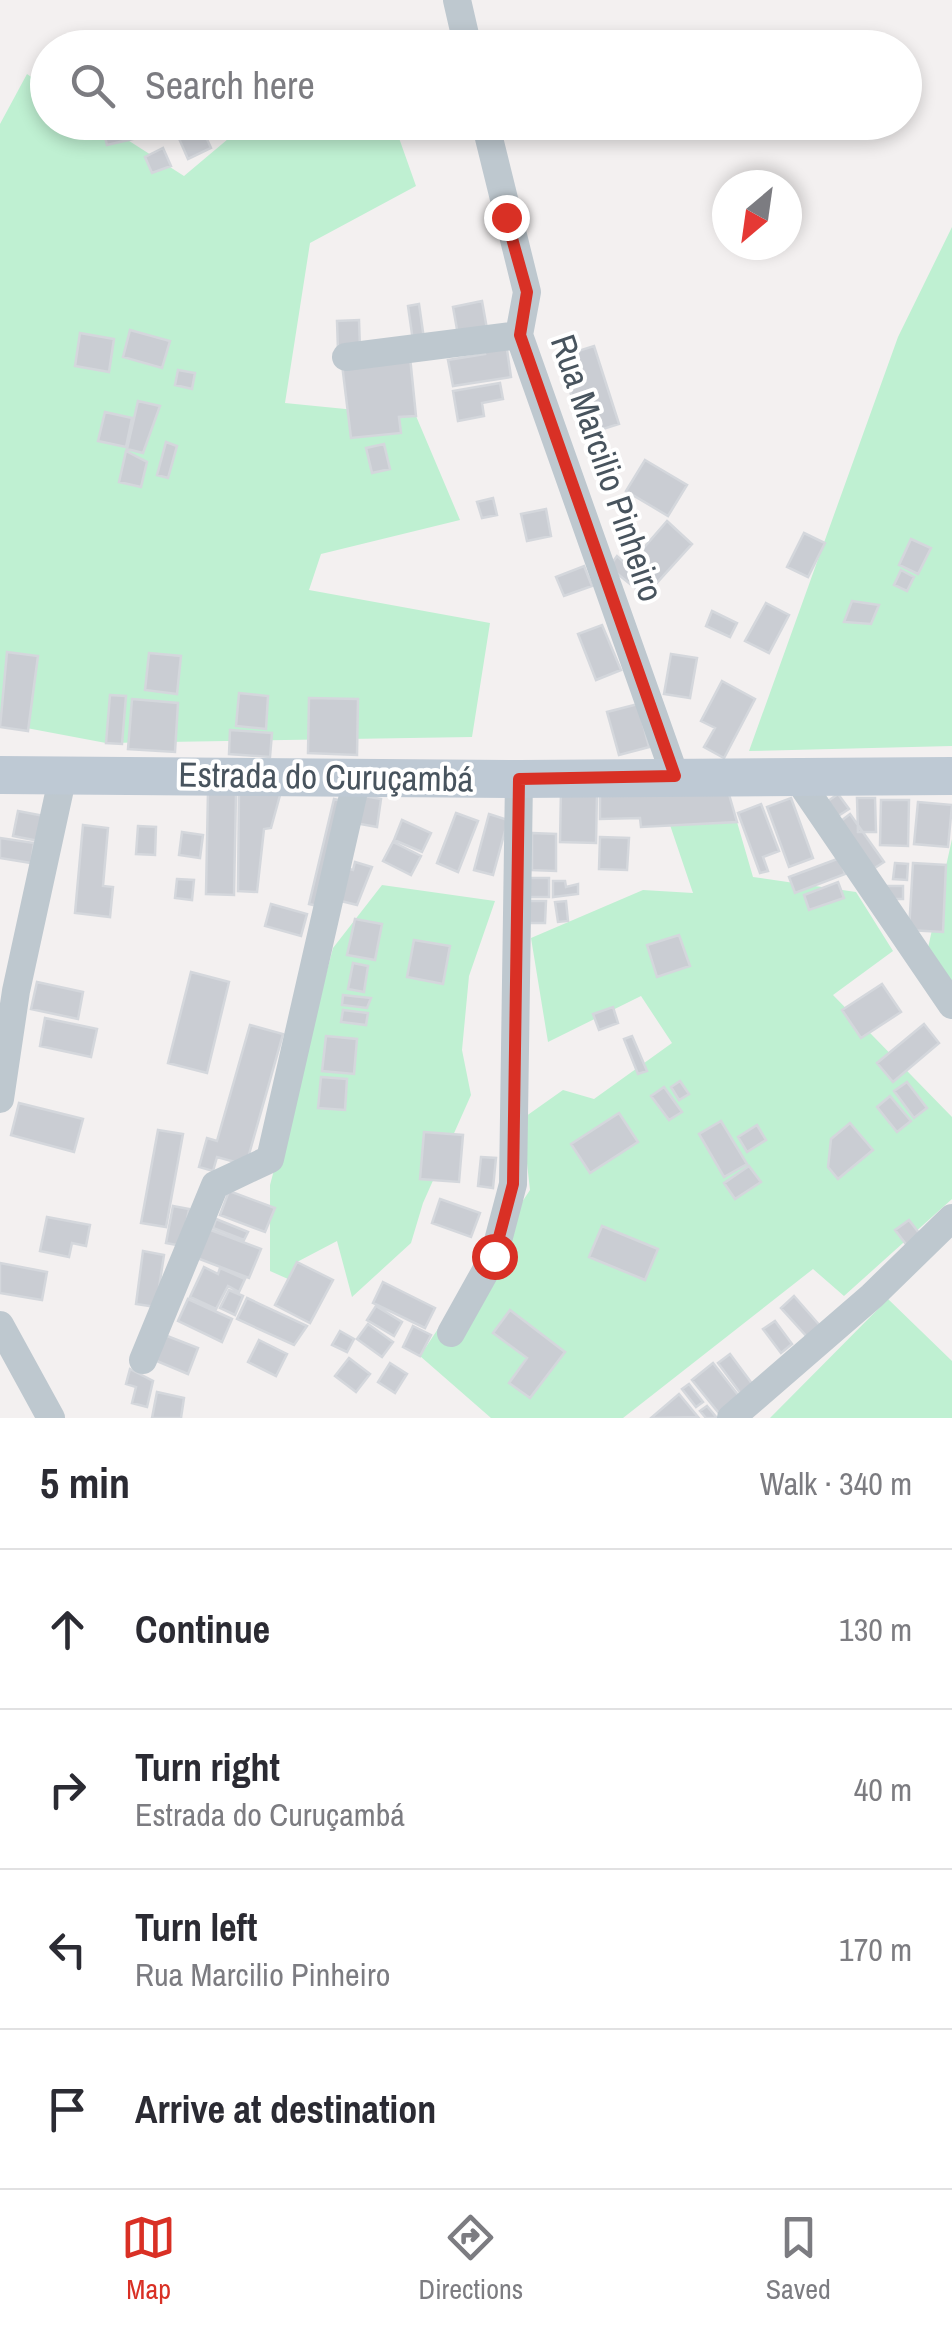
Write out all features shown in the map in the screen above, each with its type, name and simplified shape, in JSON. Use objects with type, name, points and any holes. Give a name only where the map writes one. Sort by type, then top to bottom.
[{"type":"street","points":[[457,0],[464,30]]},
{"type":"street","name":"Rua Marcilio Pinheiro","points":[[489,140],[527,292],[520,335],[675,776]]},
{"type":"street","points":[[346,358],[520,335]]},
{"type":"street","name":"Estrada do Curuçambá","points":[[0,775],[519,779],[952,776]]},
{"type":"street","points":[[0,1099],[16,991],[64,775]]},
{"type":"street","points":[[143,1360],[215,1185],[270,1159],[357,778]]},
{"type":"street","points":[[451,1333],[494,1256],[513,1184],[519,779]]},
{"type":"street","points":[[798,779],[952,1005]]},
{"type":"street","points":[[731,1418],[872,1296],[952,1218]]},
{"type":"street","points":[[0,1324],[51,1418]]},
{"type":"green space","points":[[27,74],[30,140],[128,140],[184,176],[227,140],[400,140],[416,186],[310,243],[285,403],[416,416],[460,520],[321,554],[309,590],[490,623],[472,737],[106,743],[0,723],[0,124]]},
{"type":"green space","points":[[952,227],[952,746],[749,751],[898,337]]},
{"type":"green space","points":[[737,822],[753,877],[856,892],[893,951],[833,995],[952,1117],[952,1199],[844,1296],[813,1269],[623,1418],[491,1418],[420,1356],[530,1190],[522,1119],[563,1090],[594,1099],[672,1043],[641,996],[548,1042],[531,938],[643,890],[693,893],[670,825]]},
{"type":"green space","points":[[952,839],[952,983],[928,948]]},
{"type":"green space","points":[[382,885],[495,901],[469,976],[462,1050],[471,1095],[423,1203],[411,1243],[352,1297],[337,1241],[297,1262],[288,1279],[270,1271],[270,1185],[333,948]]},
{"type":"green space","points":[[888,1299],[952,1361],[952,1418],[770,1418]]},
{"type":"building","points":[[180,140],[207,140],[211,148],[188,159]]},
{"type":"building","points":[[163,148],[171,166],[152,173],[145,157]]},
{"type":"building","points":[[482,301],[487,329],[458,335],[453,307]]},
{"type":"building","points":[[419,304],[424,339],[413,341],[408,306]]},
{"type":"building","points":[[359,320],[360,349],[338,350],[337,321]]},
{"type":"building","points":[[130,330],[170,341],[162,368],[123,357]]},
{"type":"building","points":[[80,333],[114,339],[109,372],[75,366]]},
{"type":"building","points":[[506,343],[511,377],[453,386],[448,360],[485,354],[483,347]]},
{"type":"building","points":[[594,346],[619,424],[584,435],[559,357]]},
{"type":"building","points":[[410,357],[416,416],[399,417],[401,433],[351,438],[342,364]]},
{"type":"building","points":[[178,370],[195,373],[192,389],[175,385]]},
{"type":"building","points":[[500,383],[503,399],[482,403],[484,416],[458,421],[453,391]]},
{"type":"building","points":[[138,401],[160,406],[143,453],[127,449]]},
{"type":"building","points":[[105,412],[132,418],[126,447],[98,441]]},
{"type":"building","points":[[166,442],[177,446],[168,478],[157,475]]},
{"type":"building","points":[[384,444],[390,469],[372,473],[366,448]]},
{"type":"building","points":[[126,451],[147,462],[141,487],[119,482]]},
{"type":"building","points":[[645,460],[687,485],[668,516],[626,491]]},
{"type":"building","points":[[493,498],[497,515],[482,518],[477,502]]},
{"type":"building","points":[[546,509],[551,536],[527,541],[521,514]]},
{"type":"building","points":[[667,521],[692,544],[645,596],[609,567],[617,556],[628,566]]},
{"type":"building","points":[[804,533],[825,543],[808,577],[787,567]]},
{"type":"building","points":[[911,539],[931,548],[918,574],[899,565]]},
{"type":"building","points":[[584,566],[592,586],[564,596],[556,577]]},
{"type":"building","points":[[901,570],[914,577],[907,591],[894,585]]},
{"type":"building","points":[[852,601],[879,605],[871,624],[844,622]]},
{"type":"building","points":[[766,603],[789,615],[769,653],[745,641]]},
{"type":"building","points":[[712,611],[737,623],[730,637],[706,626]]},
{"type":"building","points":[[602,625],[621,670],[596,680],[578,634]]},
{"type":"building","points":[[7,652],[38,656],[28,731],[0,727]]},
{"type":"building","points":[[149,653],[181,656],[177,694],[145,690]]},
{"type":"building","points":[[671,654],[697,658],[690,698],[664,694]]},
{"type":"building","points":[[722,681],[755,699],[724,758],[704,747],[715,728],[701,721]]},
{"type":"building","points":[[239,693],[268,696],[266,729],[236,726]]},
{"type":"building","points":[[110,695],[126,696],[122,744],[106,743]]},
{"type":"building","points":[[309,698],[358,699],[357,755],[308,753]]},
{"type":"building","points":[[132,699],[178,703],[175,752],[128,749]]},
{"type":"building","points":[[638,704],[649,747],[619,755],[607,712]]},
{"type":"building","points":[[230,730],[272,733],[270,757],[229,754]]},
{"type":"building","points":[[561,789],[597,791],[596,843],[560,842]]},
{"type":"building","points":[[239,790],[280,795],[271,828],[264,829],[257,892],[238,891]]},
{"type":"building","points":[[208,791],[236,792],[234,895],[206,894]]},
{"type":"building","points":[[728,791],[737,822],[641,827],[640,818],[600,819],[600,792]]},
{"type":"building","points":[[838,794],[849,809],[838,816],[828,801]]},
{"type":"building","points":[[359,795],[381,799],[377,827],[355,823]]},
{"type":"building","points":[[791,798],[813,858],[789,867],[767,807]]},
{"type":"building","points":[[857,798],[875,798],[876,832],[858,832]]},
{"type":"building","points":[[334,799],[347,802],[322,907],[309,904]]},
{"type":"building","points":[[881,800],[909,800],[908,846],[880,845]]},
{"type":"building","points":[[918,802],[952,805],[948,847],[914,844]]},
{"type":"building","points":[[761,804],[779,851],[763,857],[768,871],[760,873],[738,813]]},
{"type":"building","points":[[18,811],[44,816],[39,841],[13,836]]},
{"type":"building","points":[[456,813],[478,821],[458,872],[437,863]]},
{"type":"building","points":[[489,814],[508,820],[493,875],[474,870]]},
{"type":"building","points":[[850,814],[884,862],[870,871],[837,824]]},
{"type":"building","points":[[402,820],[431,833],[422,852],[394,840]]},
{"type":"building","points":[[83,825],[108,828],[103,886],[113,887],[110,917],[75,913]]},
{"type":"building","points":[[138,826],[156,827],[155,855],[136,854]]},
{"type":"building","points":[[182,832],[203,835],[200,858],[179,855]]},
{"type":"building","points":[[532,833],[556,834],[556,871],[532,870]]},
{"type":"building","points":[[600,837],[629,838],[627,870],[599,869]]},
{"type":"building","points":[[0,838],[34,843],[31,863],[0,858]]},
{"type":"building","points":[[393,842],[421,856],[411,875],[383,861]]},
{"type":"building","points":[[840,858],[845,874],[795,893],[789,877]]},
{"type":"building","points":[[355,862],[372,867],[357,905],[333,899],[342,867],[353,870]]},
{"type":"building","points":[[895,863],[908,864],[907,880],[893,879]]},
{"type":"building","points":[[913,863],[946,865],[943,932],[909,930]]},
{"type":"building","points":[[529,878],[549,878],[549,897],[529,897]]},
{"type":"building","points":[[177,879],[194,880],[192,900],[175,898]]},
{"type":"building","points":[[553,881],[565,881],[566,887],[578,884],[578,894],[553,897]]},
{"type":"building","points":[[838,882],[844,898],[809,910],[804,895]]},
{"type":"building","points":[[884,886],[903,886],[903,899],[890,899]]},
{"type":"building","points":[[529,901],[546,901],[545,923],[529,923]]},
{"type":"building","points":[[566,901],[568,921],[558,922],[555,902]]},
{"type":"building","points":[[271,904],[307,914],[301,936],[265,926]]},
{"type":"building","points":[[355,919],[382,924],[375,960],[347,955]]},
{"type":"building","points":[[679,935],[690,966],[657,977],[647,945]]},
{"type":"building","points":[[414,940],[450,946],[443,984],[407,977]]},
{"type":"building","points":[[353,963],[368,966],[364,992],[348,989]]},
{"type":"building","points":[[191,972],[229,982],[207,1073],[168,1063]]},
{"type":"building","points":[[37,982],[83,992],[78,1019],[31,1009]]},
{"type":"building","points":[[882,984],[901,1012],[861,1038],[842,1010]]},
{"type":"building","points":[[343,995],[371,998],[367,1008],[342,1005]]},
{"type":"building","points":[[613,1007],[618,1023],[599,1030],[593,1014]]},
{"type":"building","points":[[343,1010],[368,1013],[366,1025],[341,1022]]},
{"type":"building","points":[[45,1018],[97,1029],[91,1057],[40,1046]]},
{"type":"building","points":[[924,1024],[939,1043],[893,1082],[877,1063]]},
{"type":"building","points":[[250,1025],[283,1034],[246,1165],[217,1157],[213,1171],[199,1167],[207,1138],[217,1141]]},
{"type":"building","points":[[326,1036],[357,1039],[354,1074],[322,1071]]},
{"type":"building","points":[[632,1036],[647,1071],[638,1074],[624,1039]]},
{"type":"building","points":[[321,1077],[347,1079],[345,1110],[318,1108]]},
{"type":"building","points":[[680,1081],[689,1094],[679,1100],[671,1087]]},
{"type":"building","points":[[907,1082],[927,1108],[914,1118],[894,1091]]},
{"type":"building","points":[[664,1087],[682,1112],[669,1120],[651,1096]]},
{"type":"building","points":[[890,1096],[911,1121],[897,1132],[877,1107]]},
{"type":"building","points":[[19,1103],[83,1119],[74,1152],[11,1135]]},
{"type":"building","points":[[619,1113],[638,1142],[590,1173],[571,1144]]},
{"type":"building","points":[[721,1121],[747,1164],[724,1177],[699,1134]]},
{"type":"building","points":[[850,1123],[873,1150],[838,1179],[828,1167],[831,1139]]},
{"type":"building","points":[[757,1125],[766,1140],[747,1152],[738,1137]]},
{"type":"building","points":[[158,1130],[183,1134],[166,1227],[141,1223]]},
{"type":"building","points":[[424,1132],[463,1135],[459,1182],[420,1179]]},
{"type":"building","points":[[481,1157],[496,1158],[493,1188],[478,1186]]},
{"type":"building","points":[[749,1166],[761,1182],[735,1199],[724,1183]]},
{"type":"building","points":[[229,1191],[275,1208],[265,1232],[220,1215]]},
{"type":"building","points":[[440,1199],[480,1213],[471,1237],[432,1223]]},
{"type":"building","points":[[173,1206],[189,1209],[182,1246],[166,1243]]},
{"type":"building","points":[[47,1217],[90,1225],[86,1246],[72,1243],[69,1257],[40,1251]]},
{"type":"building","points":[[216,1219],[248,1232],[244,1240],[213,1228]]},
{"type":"building","points":[[909,1220],[926,1242],[912,1252],[895,1230]]},
{"type":"building","points":[[602,1226],[658,1249],[645,1280],[589,1257]]},
{"type":"building","points":[[208,1229],[261,1249],[249,1278],[197,1258]]},
{"type":"building","points":[[143,1251],[164,1255],[156,1307],[136,1304]]},
{"type":"building","points":[[297,1262],[333,1280],[310,1323],[275,1305]]},
{"type":"building","points":[[0,1263],[47,1272],[42,1300],[0,1293]]},
{"type":"building","points":[[204,1267],[218,1274],[220,1268],[245,1279],[239,1292],[228,1286],[216,1309],[190,1297]]},
{"type":"building","points":[[383,1282],[435,1308],[425,1328],[373,1303]]},
{"type":"building","points":[[229,1290],[243,1296],[235,1315],[220,1308]]},
{"type":"building","points":[[794,1296],[822,1328],[809,1339],[781,1308]]},
{"type":"building","points":[[247,1298],[307,1326],[294,1345],[237,1319]]},
{"type":"building","points":[[188,1299],[232,1319],[222,1342],[178,1321]]},
{"type":"building","points":[[376,1306],[402,1322],[394,1336],[367,1320]]},
{"type":"building","points":[[510,1310],[565,1352],[530,1398],[509,1383],[527,1358],[493,1333]]},
{"type":"building","points":[[775,1321],[792,1344],[781,1353],[763,1329]]},
{"type":"building","points":[[368,1324],[393,1342],[382,1357],[357,1339]]},
{"type":"building","points":[[413,1326],[431,1335],[420,1356],[403,1347]]},
{"type":"building","points":[[340,1331],[354,1339],[347,1352],[332,1345]]},
{"type":"building","points":[[162,1334],[198,1348],[188,1374],[152,1359]]},
{"type":"building","points":[[259,1340],[287,1354],[276,1376],[248,1362]]},
{"type":"building","points":[[730,1354],[756,1389],[744,1398],[718,1363]]},
{"type":"building","points":[[349,1358],[370,1374],[356,1392],[335,1376]]},
{"type":"building","points":[[390,1363],[407,1374],[395,1393],[378,1382]]},
{"type":"building","points":[[713,1363],[742,1400],[722,1417],[692,1380]]},
{"type":"building","points":[[130,1369],[153,1381],[147,1407],[132,1403],[136,1387],[126,1384]]},
{"type":"building","points":[[689,1384],[703,1402],[696,1407],[682,1389]]},
{"type":"building","points":[[157,1392],[184,1398],[181,1418],[152,1418]]},
{"type":"building","points":[[679,1394],[698,1417],[651,1418]]},
{"type":"building","points":[[707,1406],[717,1418],[706,1418],[700,1411]]},
{"type":"route","points":[[494,1256],[513,1184],[519,779],[675,776],[520,335],[527,292],[506,217]]}]
